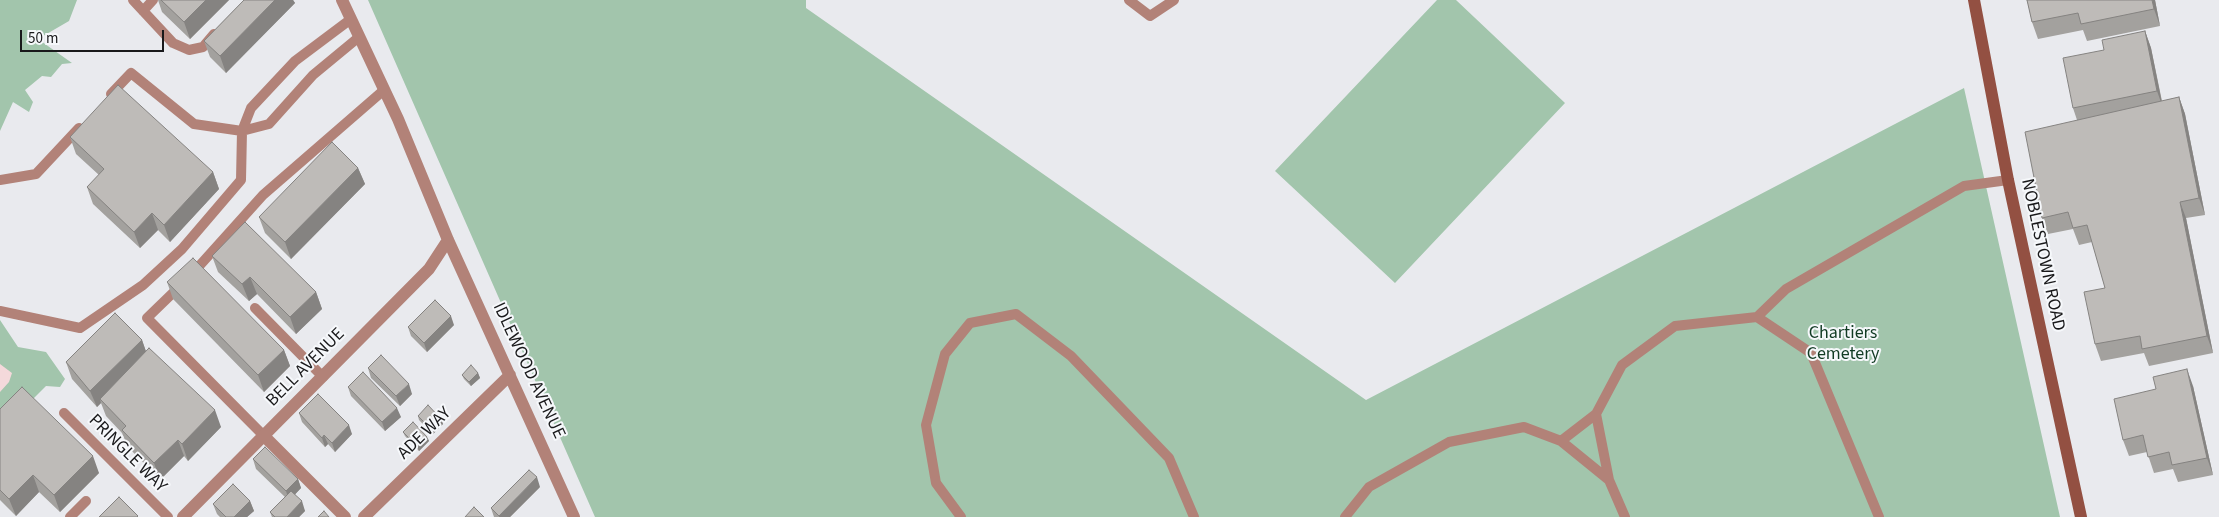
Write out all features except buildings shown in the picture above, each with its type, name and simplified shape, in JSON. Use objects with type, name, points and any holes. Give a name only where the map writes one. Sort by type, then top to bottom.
[{"type":"main road","name":"NOBLESTOWN ROAD","points":[[1974,0],[2008,180],[2081,517]]},
{"type":"street","name":"IDLEWOOD AVENUE","points":[[342,0],[384,90],[448,240],[574,517]]},
{"type":"street","name":"BELL AVENUE","points":[[183,517],[429,269],[448,240]]},
{"type":"street","name":"ADE WAY","points":[[364,517],[510,375]]},
{"type":"street","points":[[264,436],[345,517]]},
{"type":"lane","points":[[133,0],[173,43],[189,50],[203,47],[221,27]]},
{"type":"lane","points":[[143,10],[153,0]]},
{"type":"lane","points":[[1129,0],[1150,16],[1174,0]]},
{"type":"lane","points":[[0,311],[80,328],[142,285],[182,249],[241,180],[242,130],[251,108],[295,61],[351,20]]},
{"type":"lane","points":[[104,102],[131,73],[194,124],[242,130],[268,124],[313,76],[359,37]]},
{"type":"lane","points":[[264,436],[147,318],[204,263],[263,195],[384,90]]},
{"type":"lane","points":[[0,180],[36,174],[84,123]]},
{"type":"lane","points":[[1561,441],[1596,414],[1622,365],[1675,326],[1757,317],[1786,289],[1964,186],[2008,180]]},
{"type":"lane","points":[[255,308],[322,376]]},
{"type":"lane","points":[[961,517],[936,483],[926,425],[945,354],[970,323],[1016,314],[1071,356],[1168,458],[1194,517]]},
{"type":"lane","points":[[1757,317],[1811,353],[1879,517]]},
{"type":"lane","name":"PRINGLE WAY","points":[[64,413],[168,517]]},
{"type":"lane","points":[[1596,414],[1609,480],[1625,517]]},
{"type":"lane","points":[[1345,517],[1369,487],[1450,442],[1524,428],[1561,441],[1609,480]]},
{"type":"lane","points":[[70,517],[86,501]]},
{"type":"shaded area","points":[[0,351],[30,374],[0,406]]},
{"type":"green space","points":[[0,0],[77,0],[69,21],[38,39],[72,63],[62,64],[51,77],[42,76],[25,90],[33,102],[29,112],[13,102],[0,131]]},
{"type":"green space","name":"Chartiers Cemetery","points":[[368,0],[806,0],[806,8],[1366,400],[1964,88],[2060,517],[595,517]]},
{"type":"green space","points":[[1437,0],[1456,0],[1565,103],[1395,283],[1275,171]]},
{"type":"green space","points":[[0,320],[18,347],[46,352],[65,379],[60,387],[46,386],[0,432],[0,392],[9,382],[12,373],[0,364]]}]
